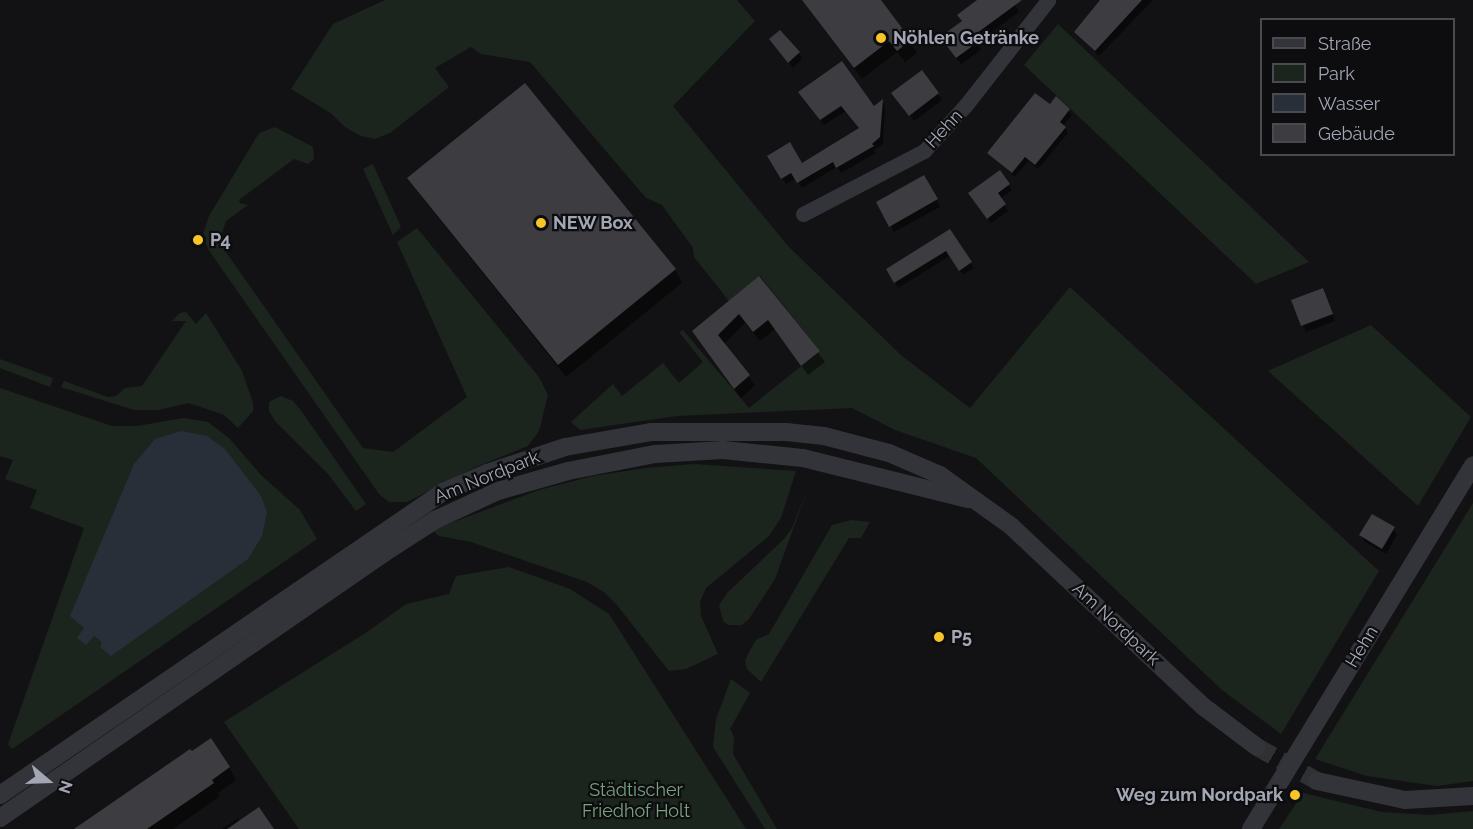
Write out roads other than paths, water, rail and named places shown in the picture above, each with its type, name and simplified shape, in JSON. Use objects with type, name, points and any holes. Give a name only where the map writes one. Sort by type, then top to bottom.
[{"type":"street","name":"Hehn","points":[[803,214],[924,151],[965,106],[1048,0]]},
{"type":"street","name":"Am Nordpark","points":[[0,795],[419,506],[443,492],[487,473],[565,447],[651,432],[786,432],[824,436],[890,453],[940,475],[1011,526],[1204,707],[1257,747]]},
{"type":"street","name":"Am Nordpark","points":[[0,818],[384,553],[435,520],[498,491],[568,471],[655,454],[723,450],[803,458],[976,501]]},
{"type":"street","name":"Hehn","points":[[1251,829],[1473,465]]},
{"type":"street","points":[[1317,781],[1405,800],[1473,796]]},
{"type":"water","points":[[181,431],[207,436],[225,449],[261,496],[267,512],[262,536],[248,559],[111,656],[100,647],[102,642],[94,636],[86,645],[77,638],[84,628],[70,616],[134,464],[155,439]]},
{"type":"tunnel","points":[[1257,747],[1317,781]]},
{"type":"place","name":"Nöhlen Getränke","points":[[881,38]]},
{"type":"place","name":"NEW Box","points":[[541,223]]},
{"type":"place","name":"P4","points":[[198,240]]},
{"type":"place","name":"P5","points":[[939,637]]},
{"type":"place","name":"Weg zum Nordpark","points":[[1295,795]]},
{"type":"park label","name":"Städtischer Friedhof Holt","points":[[636,801]]}]
